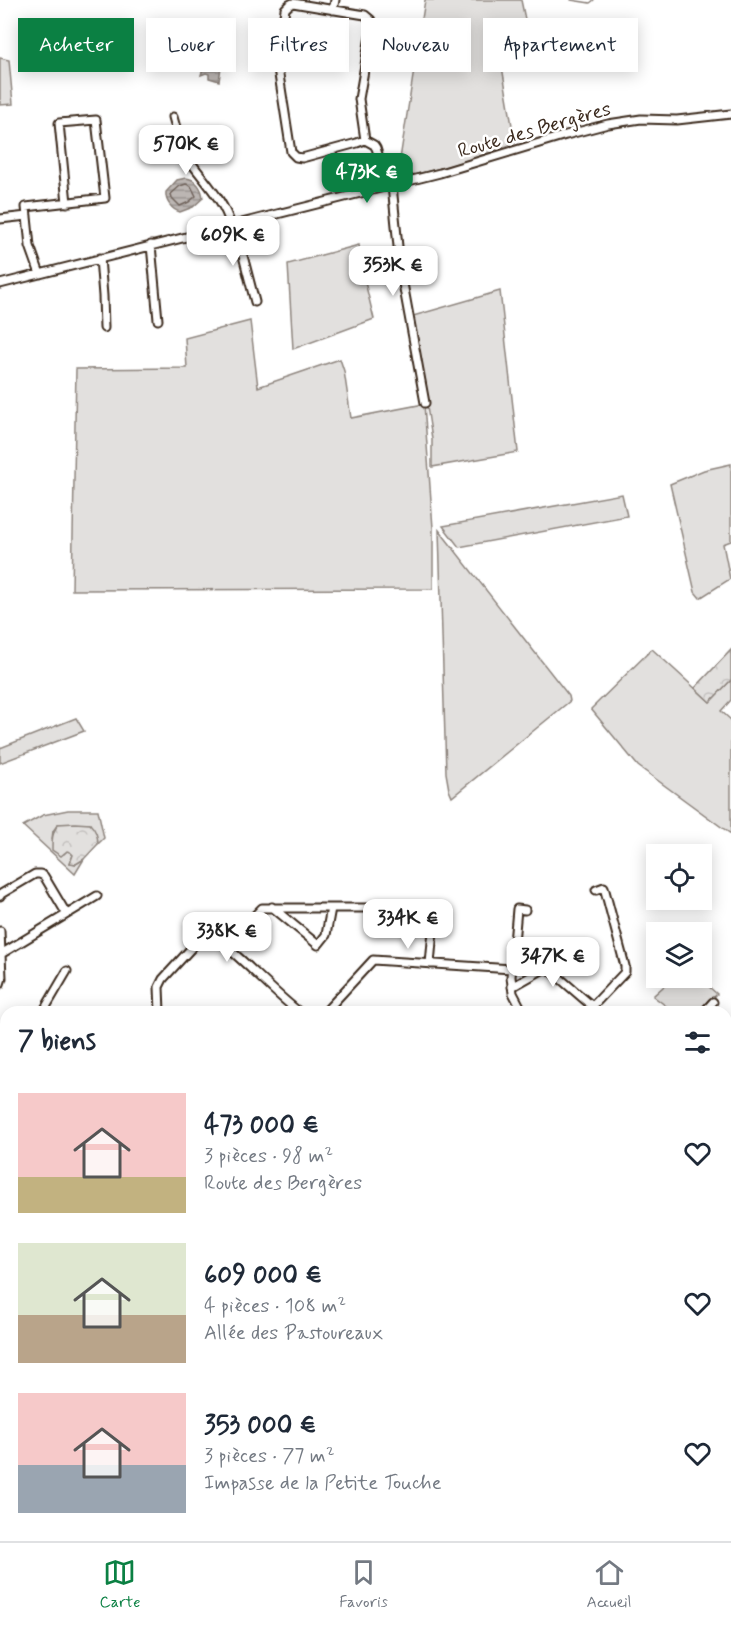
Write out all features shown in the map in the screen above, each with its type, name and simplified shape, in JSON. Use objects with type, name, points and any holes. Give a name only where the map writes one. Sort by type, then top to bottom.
[{"type":"street","points":[[333,10],[334,0]]},
{"type":"street","points":[[365,140],[359,99],[372,22],[370,18],[365,15],[293,3],[289,5],[285,9],[277,58],[291,150],[295,156],[302,158],[365,140],[376,148],[390,185],[400,267],[425,403]]},
{"type":"street","name":"Route des Bergères","points":[[0,283],[440,173],[614,122],[641,119],[677,120],[731,114]]},
{"type":"street","points":[[173,117],[187,156],[223,205],[233,225],[255,302]]},
{"type":"street","points":[[39,274],[30,246],[26,207],[67,203],[105,198],[96,120],[58,123],[67,203]]},
{"type":"street","points":[[0,219],[27,216]]},
{"type":"street","points":[[151,245],[158,320]]},
{"type":"street","points":[[100,258],[104,296],[104,328]]},
{"type":"street","points":[[0,896],[33,874],[40,874],[44,876],[66,914]]},
{"type":"street","points":[[593,1006],[625,972],[604,887],[596,890]]},
{"type":"street","points":[[1,954],[98,896]]},
{"type":"street","points":[[272,907],[318,945],[326,935],[331,908]]},
{"type":"street","points":[[226,945],[262,908],[435,908],[430,964]]},
{"type":"street","points":[[519,1006],[512,987],[512,969],[517,909],[525,910]]},
{"type":"street","points":[[0,931],[2,978],[0,984]]},
{"type":"street","points":[[160,1006],[159,987],[163,979],[207,931],[226,945],[291,1006]]},
{"type":"street","points":[[331,1006],[373,960],[512,969]]},
{"type":"street","points":[[512,987],[548,968],[587,1006]]},
{"type":"street","points":[[47,1006],[67,971]]},
{"type":"street","points":[[709,1006],[713,1002]]},
{"type":"green space","points":[[425,0],[521,0],[525,18],[483,18],[483,72],[503,72],[515,143],[427,172],[397,178],[414,72],[471,72],[471,18],[422,18]]},
{"type":"green space","points":[[0,58],[9,60],[13,104],[0,105]]},
{"type":"green space","points":[[359,245],[363,271],[395,262],[396,270],[364,278],[374,319],[293,349],[288,264]]},
{"type":"green space","points":[[500,291],[518,452],[432,467],[432,439],[413,316]]},
{"type":"green space","points":[[250,321],[258,387],[340,359],[351,418],[424,404],[433,528],[433,589],[72,590],[76,369],[187,368],[185,338]]},
{"type":"green space","points":[[731,464],[731,541],[723,544],[730,579],[700,598],[695,592],[670,484],[704,470]]},
{"type":"green space","points":[[622,494],[627,516],[459,547],[443,526]]},
{"type":"green space","points":[[439,530],[569,696],[570,701],[452,797],[446,773]]},
{"type":"green space","points":[[652,649],[710,702],[731,680],[731,700],[721,711],[731,720],[731,834],[638,766],[591,709]]},
{"type":"green space","points":[[731,650],[731,680],[710,702],[695,688]]},
{"type":"green space","points":[[76,718],[84,731],[0,763],[0,748]]},
{"type":"green space","points":[[68,810],[98,810],[104,838],[98,844],[90,824],[58,824],[53,831],[52,839],[64,854],[67,851],[73,855],[70,863],[76,864],[84,859],[75,874],[23,826],[43,815]]},
{"type":"green space","points":[[58,824],[90,824],[96,833],[98,844],[76,864],[70,863],[73,855],[70,852],[67,851],[61,856],[52,850],[53,836]]},
{"type":"green space","points":[[662,988],[710,988],[717,994],[706,1006],[666,1006],[653,996]]},
{"type":"water","points":[[202,72],[220,72],[219,81],[209,78],[209,74],[206,73],[201,75]]},
{"type":"water","points":[[186,178],[198,185],[203,198],[193,207],[180,212],[170,205],[166,192],[177,180]]},
{"type":"waterway","points":[[571,0],[590,3],[594,0]]}]
